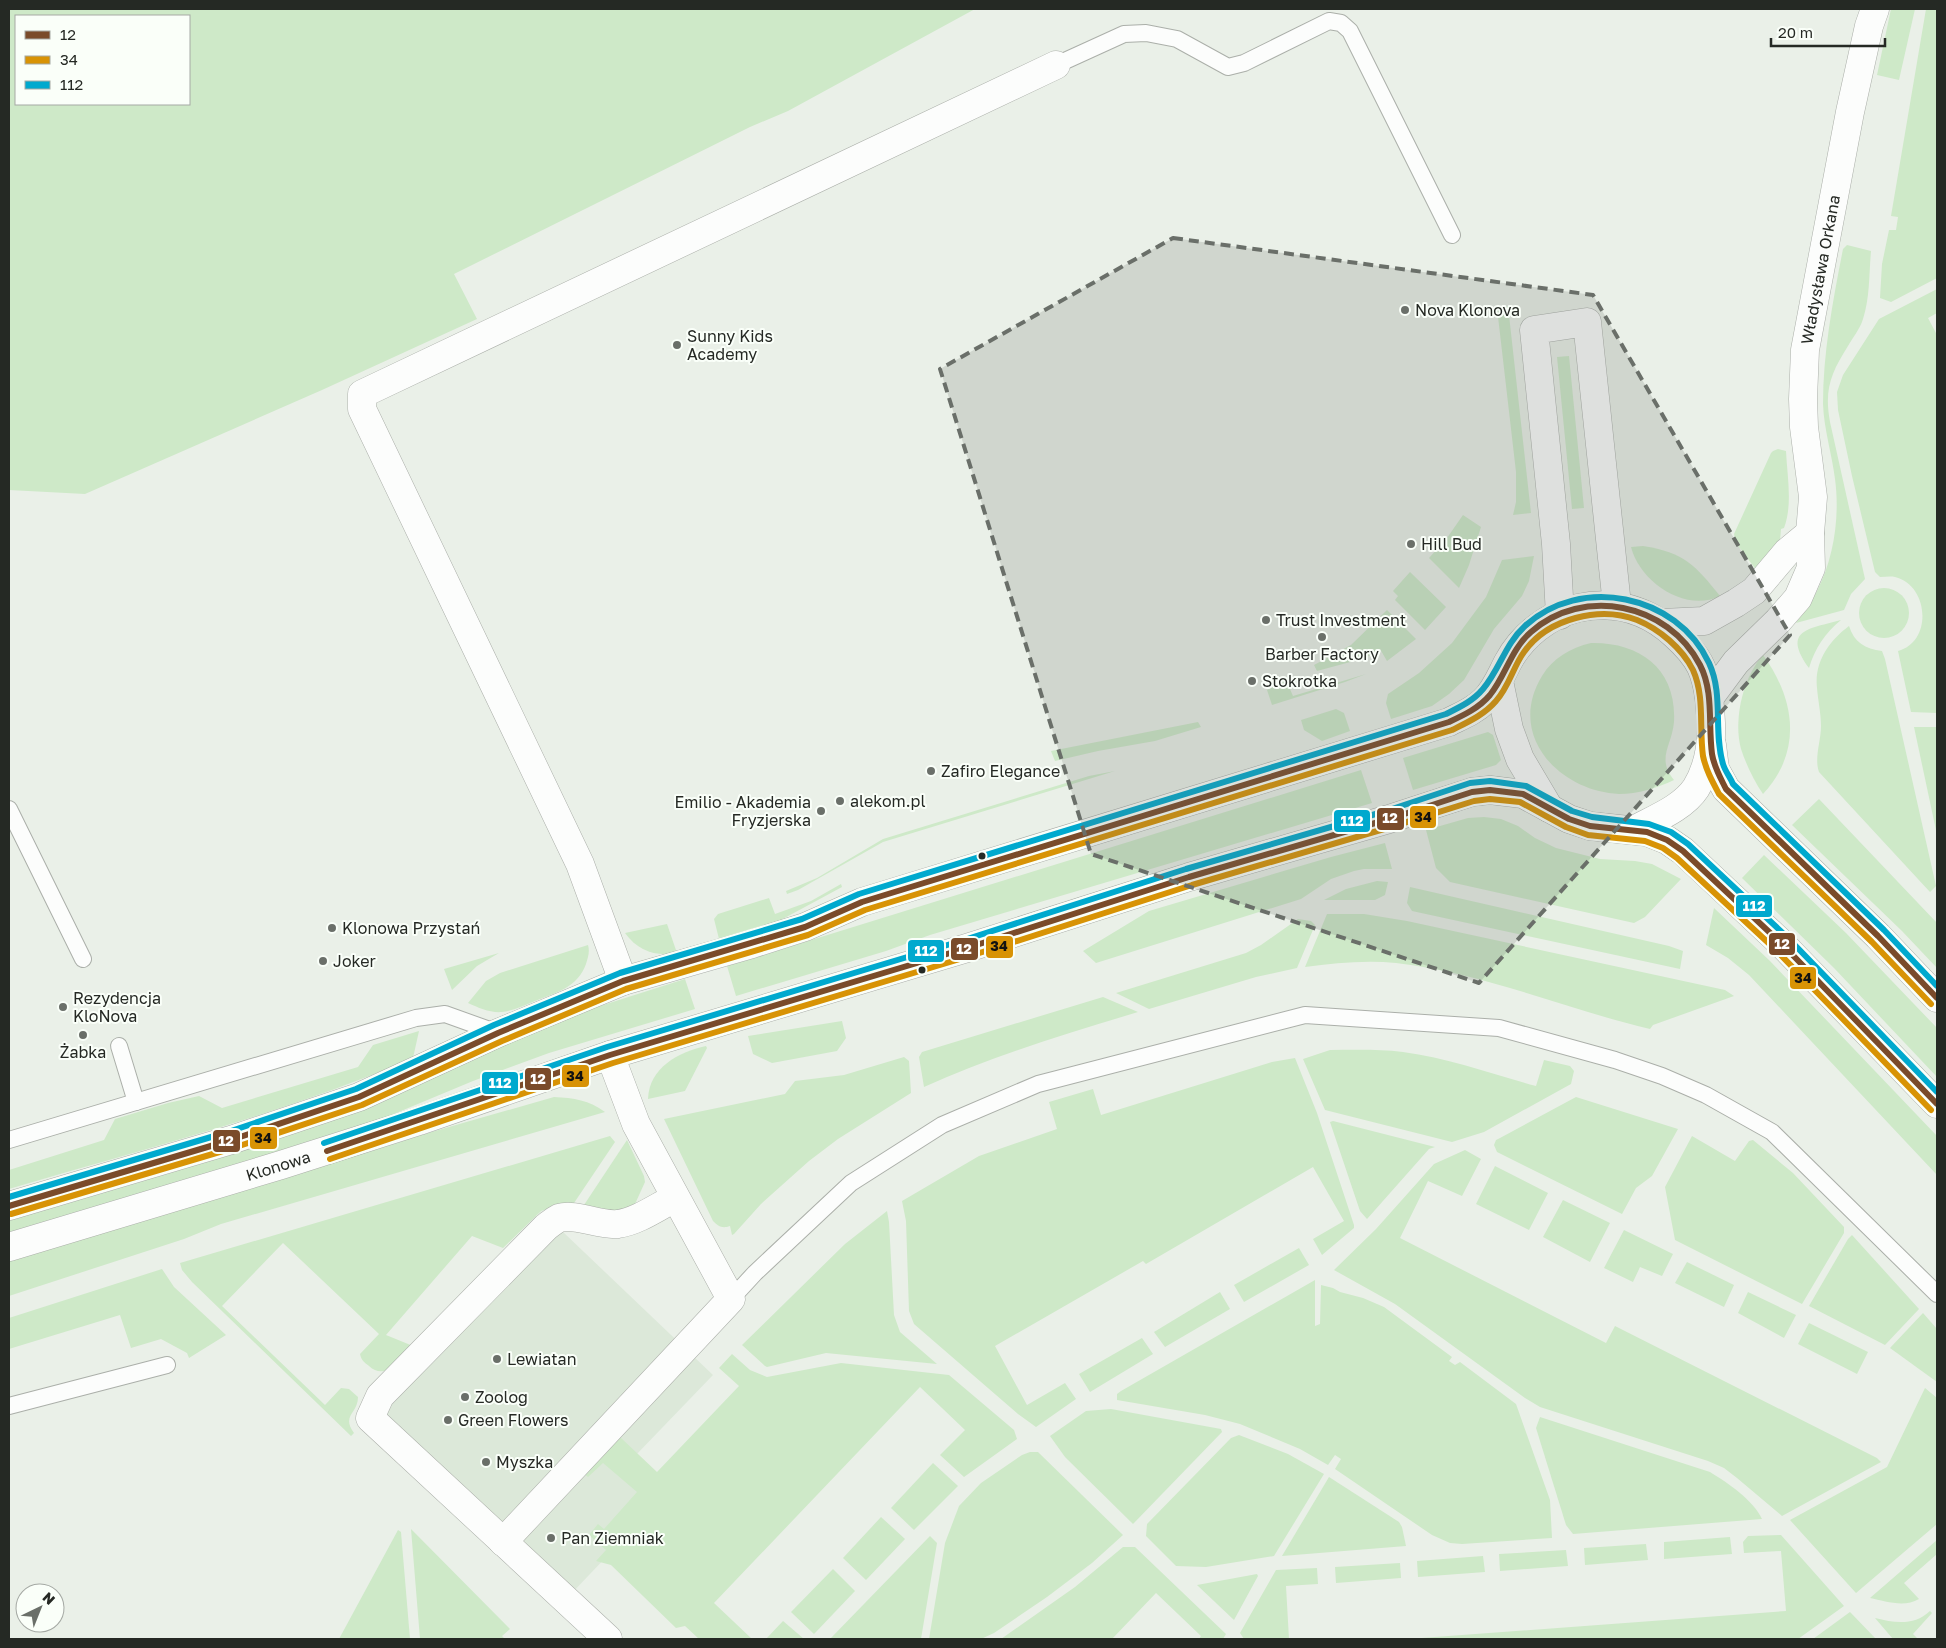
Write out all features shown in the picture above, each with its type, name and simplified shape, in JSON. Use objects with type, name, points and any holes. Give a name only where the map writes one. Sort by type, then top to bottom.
[{"type":"street","name":"Władysława Orkana","points":[[1710,696],[1736,662],[1778,622],[1798,598],[1812,568],[1810,533],[1814,497],[1804,428],[1802,399],[1805,350],[1850,112],[1869,26],[1875,9]]},
{"type":"street","points":[[623,981],[580,864],[362,409],[362,394],[1056,65]]},
{"type":"street","points":[[1560,615],[1556,544],[1534,330],[1587,322],[1617,605]]},
{"type":"street","points":[[1662,623],[1704,621],[1736,603],[1754,590],[1787,552],[1810,533]]},
{"type":"street","points":[[9,1206],[231,1140],[351,1100],[377,1090],[498,1033],[623,981],[752,944],[804,926],[862,902],[1449,722],[1469,713],[1486,700],[1520,642],[1539,626],[1560,615],[1592,606],[1617,605],[1640,611],[1662,623],[1689,648],[1701,668],[1710,696],[1711,739],[1716,768],[1726,789],[1878,936],[1937,998]]},
{"type":"street","points":[[1498,681],[1509,729],[1520,759],[1549,808]]},
{"type":"street","points":[[1634,830],[1679,804],[1694,790],[1705,771],[1711,739]]},
{"type":"street","name":"Klonowa","points":[[9,1247],[281,1165],[419,1121],[610,1055],[968,948],[1189,877],[1371,824],[1472,792],[1490,790],[1523,794],[1569,819],[1590,826],[1634,830]]},
{"type":"street","points":[[1634,830],[1648,832],[1667,840],[1683,851],[1782,944],[1937,1104]]},
{"type":"street","points":[[503,1542],[731,1298],[636,1124],[610,1055]]},
{"type":"street","points":[[608,1639],[370,1418],[380,1396],[546,1227],[558,1218],[570,1217],[593,1222],[617,1224],[637,1218],[675,1198]]},
{"type":"lane","points":[[1056,65],[1124,34],[1146,32],[1177,39],[1228,67],[1244,63],[1329,21],[1341,23],[1350,31],[1452,235]]},
{"type":"lane","points":[[9,809],[83,959]]},
{"type":"lane","points":[[9,1140],[416,1018],[445,1014],[498,1033]]},
{"type":"lane","points":[[731,1298],[851,1183],[942,1125],[1038,1084],[1304,1015],[1499,1028],[1615,1060],[1662,1076],[1697,1091],[1772,1132],[1937,1294]]},
{"type":"lane","points":[[119,1046],[136,1102]]},
{"type":"lane","points":[[9,1406],[167,1365]]},
{"type":"highlighted area","points":[[1173,238],[1593,295],[1790,635],[1479,983],[1091,854],[940,369]]},
{"type":"shaded area","points":[[541,1211],[713,1375],[635,1456],[670,1490],[570,1595],[364,1397]]},
{"type":"green space","points":[[9,9],[975,9],[788,111],[750,127],[454,274],[477,319],[322,390],[85,494],[9,490]]},
{"type":"green space","points":[[1891,9],[1915,9],[1899,80],[1877,75]]},
{"type":"green space","points":[[1926,9],[1937,9],[1937,278],[1891,302],[1880,298],[1882,264],[1889,230],[1896,230],[1898,217],[1891,216]]},
{"type":"green space","points":[[1847,245],[1871,251],[1868,294],[1862,323],[1833,373],[1830,382],[1828,410],[1865,579],[1851,594],[1844,610],[1796,623],[1815,595],[1823,578],[1828,565],[1836,522],[1837,507],[1834,470],[1826,433],[1823,385],[1832,307],[1843,249]]},
{"type":"green space","points":[[1937,289],[1937,313],[1928,318],[1937,335],[1937,713],[1911,712],[1898,651],[1909,646],[1917,637],[1921,626],[1920,602],[1915,591],[1906,582],[1895,577],[1880,577],[1875,572],[1838,410],[1837,392],[1843,375],[1879,319]]},
{"type":"green space","points":[[1508,306],[1531,513],[1513,515],[1516,502],[1516,472],[1497,308]]},
{"type":"green space","points":[[1569,356],[1584,508],[1572,509],[1557,357]]},
{"type":"green space","points":[[1778,449],[1786,451],[1789,489],[1787,519],[1784,528],[1781,529],[1780,541],[1757,571],[1736,543],[1734,534],[1771,453]]},
{"type":"green space","points":[[1463,515],[1481,527],[1469,565],[1459,588],[1429,558],[1447,538]]},
{"type":"green space","points":[[1643,546],[1679,556],[1695,568],[1720,596],[1706,600],[1693,600],[1679,597],[1666,591],[1644,572],[1636,560],[1631,547]]},
{"type":"green space","points":[[1534,556],[1529,581],[1522,596],[1494,629],[1464,680],[1432,706],[1391,719],[1386,703],[1388,694],[1419,673],[1452,643],[1486,597],[1502,560]]},
{"type":"green space","points":[[1410,572],[1446,607],[1425,630],[1395,600],[1398,596],[1393,591]]},
{"type":"green space","points":[[1879,588],[1889,588],[1902,595],[1909,608],[1909,618],[1902,631],[1889,638],[1879,638],[1870,634],[1863,627],[1859,618],[1859,608],[1863,599],[1870,592]]},
{"type":"green space","points":[[1387,610],[1416,639],[1387,661],[1380,649],[1365,658],[1317,671],[1314,665],[1351,645]]},
{"type":"green space","points":[[1841,620],[1821,641],[1809,668],[1801,655],[1798,645],[1799,638],[1810,629]]},
{"type":"green space","points":[[1849,626],[1851,632],[1861,644],[1882,651],[1885,659],[1936,886],[1930,892],[1819,772],[1817,755],[1821,732],[1821,716],[1817,688],[1818,669],[1829,645]]},
{"type":"green space","points":[[1591,643],[1625,647],[1652,662],[1662,673],[1669,687],[1673,703],[1674,722],[1666,752],[1666,765],[1674,780],[1654,788],[1633,793],[1619,794],[1597,790],[1577,783],[1559,771],[1545,756],[1535,738],[1530,719],[1533,698],[1542,676],[1551,664],[1569,651]]},
{"type":"green space","points":[[1763,655],[1782,689],[1788,707],[1790,725],[1789,743],[1784,760],[1776,777],[1763,794],[1753,778],[1743,755],[1738,725],[1745,687],[1756,664]]},
{"type":"green space","points":[[1366,674],[1272,705],[1267,690],[1286,680],[1293,696]]},
{"type":"green space","points":[[1336,709],[1344,713],[1350,731],[1322,741],[1304,730],[1301,720]]},
{"type":"green space","points":[[1198,722],[1201,727],[1155,741],[1055,761],[1051,751]]},
{"type":"green space","points":[[1914,727],[1937,727],[1937,835]]},
{"type":"green space","points":[[1488,732],[1493,735],[1501,760],[1496,765],[1413,790],[1403,758]]},
{"type":"green space","points":[[1361,770],[1372,803],[930,935],[886,951],[736,996],[727,966]]},
{"type":"green space","points":[[1115,771],[883,842],[798,890],[787,894],[786,891],[817,878],[883,839],[1089,776]]},
{"type":"green space","points":[[1819,799],[1937,923],[1937,968],[1902,931],[1792,825]]},
{"type":"green space","points":[[1468,818],[1501,819],[1518,826],[1535,838],[1556,848],[1600,859],[1652,864],[1681,879],[1645,917],[1634,923],[1450,882],[1436,868],[1426,830]]},
{"type":"green space","points":[[1385,843],[1392,869],[1354,871],[1331,879],[1301,899],[1096,963],[1083,951],[1149,911]]},
{"type":"green space","points":[[1764,855],[1846,933],[1937,1028],[1937,1077],[1834,968],[1742,878]]},
{"type":"green space","points":[[1377,881],[1388,882],[1385,895],[1375,900],[1324,900],[1346,889]]},
{"type":"green space","points":[[841,884],[842,887],[779,921],[719,939],[714,919],[718,914],[769,898],[775,914],[811,901]]},
{"type":"green space","points":[[1410,887],[1669,946],[1683,951],[1680,969],[1412,911],[1407,903]]},
{"type":"green space","points":[[1714,908],[1770,961],[1937,1136],[1937,1175],[1749,975],[1728,958],[1706,945]]},
{"type":"green space","points":[[1327,914],[1364,914],[1407,921],[1725,990],[1734,996],[1653,1025],[1650,1029],[1493,983],[1429,968],[1373,962],[1305,967]]},
{"type":"green space","points":[[1298,919],[1311,921],[1315,925],[1297,968],[1256,977],[1149,1009],[1116,993],[1246,953],[1261,945]]},
{"type":"green space","points":[[667,924],[677,953],[662,954],[648,951],[636,944],[625,933]]},
{"type":"green space","points":[[588,945],[588,957],[582,972],[572,984],[558,992],[519,1008],[502,1012],[489,1011],[468,1003],[486,981],[500,973]]},
{"type":"green space","points":[[499,953],[477,966],[452,990],[444,969]]},
{"type":"green space","points":[[685,979],[695,1009],[549,1053],[325,1139],[9,1234],[9,1219],[497,1048],[578,1013]]},
{"type":"green space","points":[[1103,997],[1138,1012],[1003,1055],[924,1087],[919,1057],[922,1052]]},
{"type":"green space","points":[[842,1021],[846,1038],[837,1051],[772,1063],[753,1054],[748,1036]]},
{"type":"green space","points":[[419,1031],[413,1058],[364,1078],[213,1130],[9,1189],[9,1170],[104,1140],[115,1119],[199,1096],[222,1108],[358,1067],[373,1045]]},
{"type":"green space","points":[[706,1046],[707,1048],[685,1091],[648,1099],[650,1088],[659,1070],[685,1052]]},
{"type":"green space","points":[[1330,1050],[1403,1052],[1453,1062],[1536,1086],[1544,1060],[1570,1066],[1574,1071],[1571,1084],[1484,1132],[1452,1142],[1325,1110],[1303,1059]]},
{"type":"green space","points":[[904,1057],[909,1061],[911,1093],[838,1139],[809,1161],[761,1204],[734,1234],[732,1235],[730,1226],[720,1226],[713,1221],[664,1119],[785,1094],[795,1081],[844,1075]]},
{"type":"green space","points":[[1295,1058],[1317,1113],[1354,1225],[1354,1228],[1322,1255],[1313,1239],[1344,1221],[1313,1167],[1146,1264],[1143,1261],[995,1346],[1027,1405],[1065,1383],[1076,1399],[1036,1427],[1018,1414],[914,1324],[909,1311],[906,1221],[902,1201],[979,1156],[1057,1129],[1049,1102],[1093,1089],[1101,1115],[1272,1062]]},
{"type":"green space","points":[[554,1097],[581,1100],[605,1112],[221,1224],[184,1239],[9,1296],[9,1260],[421,1135]]},
{"type":"green space","points":[[1576,1097],[1678,1129],[1652,1176],[1636,1188],[1622,1214],[1497,1152],[1494,1145],[1496,1140]]},
{"type":"green space","points":[[1333,1121],[1435,1147],[1429,1149],[1367,1219],[1360,1211],[1330,1122]]},
{"type":"green space","points":[[610,1136],[615,1142],[572,1206],[557,1206],[541,1211],[503,1248],[472,1236],[386,1335],[413,1346],[398,1362],[387,1370],[375,1370],[363,1361],[360,1354],[379,1334],[283,1243],[222,1306],[325,1405],[341,1388],[349,1389],[358,1397],[356,1407],[349,1422],[354,1433],[351,1436],[192,1282],[182,1270],[180,1263]]},
{"type":"green space","points":[[1692,1136],[1735,1161],[1749,1141],[1753,1140],[1793,1173],[1844,1227],[1844,1233],[1802,1304],[1675,1240],[1665,1187]]},
{"type":"green space","points":[[627,1140],[645,1182],[635,1204],[617,1212],[582,1208]]},
{"type":"green space","points":[[1465,1150],[1481,1159],[1462,1196],[1428,1181],[1400,1238],[1606,1343],[1615,1326],[1877,1458],[1881,1462],[1782,1516],[1724,1468],[1708,1461],[1540,1407],[1395,1304],[1334,1270],[1376,1229],[1434,1164]]},
{"type":"green space","points":[[1495,1166],[1548,1193],[1529,1230],[1476,1204]]},
{"type":"green space","points":[[1563,1200],[1610,1223],[1590,1262],[1543,1237]]},
{"type":"green space","points":[[887,1211],[894,1315],[900,1332],[937,1364],[826,1353],[767,1367],[742,1345],[845,1244]]},
{"type":"green space","points":[[1624,1230],[1673,1254],[1662,1276],[1640,1267],[1633,1282],[1604,1268]]},
{"type":"green space","points":[[1852,1235],[1919,1309],[1885,1345],[1809,1306]]},
{"type":"green space","points":[[1299,1248],[1309,1265],[1244,1302],[1234,1285]]},
{"type":"green space","points":[[1687,1262],[1734,1285],[1724,1307],[1675,1283]]},
{"type":"green space","points":[[162,1269],[174,1287],[226,1335],[189,1358],[187,1353],[161,1339],[131,1348],[120,1315],[9,1349],[9,1318]]},
{"type":"green space","points":[[1315,1280],[1315,1326],[1320,1324],[1321,1285],[1363,1298],[1384,1307],[1452,1357],[1449,1361],[1455,1365],[1460,1362],[1516,1404],[1550,1500],[1552,1538],[1462,1544],[1450,1543],[1432,1535],[1335,1469],[1341,1459],[1335,1455],[1328,1465],[1300,1449],[1240,1424],[1205,1415],[1117,1400],[1117,1394],[1121,1391]]},
{"type":"green space","points":[[1220,1292],[1230,1309],[1165,1347],[1154,1332]]},
{"type":"green space","points":[[1748,1292],[1796,1315],[1784,1338],[1738,1313]]},
{"type":"green space","points":[[1923,1313],[1937,1329],[1937,1382],[1890,1348]]},
{"type":"green space","points":[[1809,1323],[1868,1352],[1857,1374],[1798,1344]]},
{"type":"green space","points":[[1142,1338],[1153,1354],[1090,1392],[1079,1374]]},
{"type":"green space","points":[[732,1354],[750,1370],[767,1377],[841,1363],[949,1375],[1014,1430],[1017,1439],[964,1477],[940,1455],[965,1430],[920,1387],[714,1603],[752,1639],[699,1639],[685,1626],[676,1628],[611,1565],[596,1561],[606,1550],[589,1535],[598,1524],[604,1529],[637,1492],[603,1463],[588,1477],[584,1474],[620,1437],[657,1472],[739,1386],[719,1368]]},
{"type":"green space","points":[[1925,1388],[1937,1398],[1937,1524],[1856,1593],[1790,1520],[1887,1467]]},
{"type":"green space","points":[[1111,1409],[1221,1429],[1222,1432],[1133,1524],[1065,1457],[1050,1436],[1086,1411]]},
{"type":"green space","points":[[1540,1417],[1710,1472],[1753,1505],[1762,1519],[1573,1534],[1566,1525],[1536,1428]]},
{"type":"green space","points":[[1239,1435],[1288,1454],[1324,1474],[1274,1556],[1206,1567],[1176,1566],[1146,1536],[1147,1524],[1231,1438]]},
{"type":"green space","points":[[1038,1452],[1123,1535],[1092,1563],[1047,1597],[994,1633],[981,1639],[929,1639],[945,1543],[959,1506],[981,1483],[1022,1455]]},
{"type":"green space","points":[[933,1463],[958,1486],[914,1530],[891,1508]]},
{"type":"green space","points":[[1329,1477],[1399,1522],[1406,1546],[1282,1556]]},
{"type":"green space","points":[[881,1517],[905,1539],[866,1580],[843,1558]]},
{"type":"green space","points":[[411,1529],[510,1629],[502,1636],[505,1639],[420,1639]]},
{"type":"green space","points":[[398,1530],[401,1532],[410,1639],[339,1639]]},
{"type":"green space","points":[[1781,1535],[1844,1606],[1798,1639],[1408,1639],[1786,1611],[1781,1551],[1744,1553],[1743,1542],[1748,1536]]},
{"type":"green space","points":[[930,1536],[937,1543],[921,1639],[830,1639]]},
{"type":"green space","points":[[1730,1537],[1732,1554],[1664,1559],[1664,1542]]},
{"type":"green space","points":[[1937,1540],[1937,1554],[1904,1583],[1919,1599],[1913,1602],[1901,1603],[1870,1598]]},
{"type":"green space","points":[[1646,1544],[1648,1560],[1585,1565],[1584,1548]]},
{"type":"green space","points":[[1123,1547],[1135,1547],[1226,1634],[1223,1639],[1199,1639],[1201,1636],[1156,1593],[1112,1639],[1001,1639],[1075,1587]]},
{"type":"green space","points":[[1566,1550],[1568,1566],[1500,1571],[1499,1554]]},
{"type":"green space","points":[[1483,1556],[1485,1572],[1418,1577],[1417,1561]]},
{"type":"green space","points":[[1400,1563],[1401,1578],[1336,1583],[1335,1567]]},
{"type":"green space","points":[[1317,1568],[1318,1584],[1286,1586],[1289,1639],[1244,1639],[1240,1633],[1276,1570]]},
{"type":"green space","points":[[833,1569],[855,1591],[814,1634],[791,1612]]},
{"type":"green space","points":[[1257,1574],[1258,1576],[1234,1620],[1197,1585]]},
{"type":"green space","points":[[1930,1611],[1932,1613],[1913,1634],[1918,1639],[1893,1639],[1875,1618],[1904,1622],[1917,1619]]},
{"type":"green space","points":[[1850,1612],[1876,1639],[1813,1639]]},
{"type":"green space","points":[[783,1621],[804,1639],[766,1639]]},
{"type":"transit line","name":"112","points":[[9,1197],[228,1132],[356,1089],[494,1025],[620,973],[802,919],[859,894],[1446,714],[1471,700],[1483,689],[1512,641],[1525,626],[1547,610],[1572,601],[1599,597],[1626,600],[1651,608],[1674,621],[1694,640],[1709,663],[1713,675],[1716,688],[1720,751],[1724,767],[1733,784],[1884,930],[1937,986]]},
{"type":"transit line","name":"12","points":[[9,1206],[231,1140],[359,1097],[498,1033],[623,981],[805,927],[862,902],[1449,722],[1466,714],[1486,700],[1496,687],[1518,646],[1531,632],[1552,618],[1575,609],[1599,606],[1623,608],[1646,615],[1667,627],[1686,644],[1700,665],[1704,675],[1709,697],[1712,754],[1726,789],[1878,936],[1937,998]]},
{"type":"transit line","name":"34","points":[[11,1214],[233,1148],[362,1105],[502,1041],[626,989],[808,935],[865,910],[1452,730],[1481,714],[1496,701],[1504,690],[1520,658],[1534,640],[1561,623],[1591,615],[1607,614],[1637,620],[1661,634],[1683,654],[1697,680],[1703,756],[1719,794],[1872,942],[1931,1004]]},
{"type":"transit line","name":"112","points":[[324,1143],[607,1047],[964,940],[1186,869],[1386,811],[1470,783],[1490,781],[1526,786],[1572,811],[1592,817],[1649,824],[1671,832],[1688,844],[1788,938],[1937,1092]]},
{"type":"transit line","name":"12","points":[[327,1151],[610,1055],[967,948],[1189,877],[1389,819],[1472,792],[1490,790],[1523,794],[1569,819],[1590,826],[1647,832],[1667,840],[1683,851],[1782,944],[1937,1104]]},
{"type":"transit line","name":"34","points":[[330,1159],[613,1063],[970,956],[1192,885],[1474,801],[1490,799],[1520,802],[1566,827],[1588,835],[1645,841],[1663,848],[1677,858],[1776,950],[1931,1110]]},
{"type":"place","name":"Nova Klonova","points":[[1405,310]]},
{"type":"place","name":"Sunny Kids Academy","points":[[677,345]]},
{"type":"place","name":"Hill Bud","points":[[1411,544]]},
{"type":"place","name":"Trust Investment","points":[[1266,620]]},
{"type":"place","name":"Barber Factory","points":[[1322,637]]},
{"type":"place","name":"Stokrotka","points":[[1252,681]]},
{"type":"place","name":"Zafiro Elegance","points":[[931,771]]},
{"type":"place","name":"alekom.pl","points":[[840,801]]},
{"type":"place","name":"Emilio - Akademia Fryzjerska","points":[[821,811]]},
{"type":"place","name":"Klonowa Przystań","points":[[332,928]]},
{"type":"place","name":"Joker","points":[[323,961]]},
{"type":"place","name":"Rezydencja KloNova","points":[[63,1007]]},
{"type":"place","name":"Żabka","points":[[83,1035]]},
{"type":"place","name":"Lewiatan","points":[[497,1359]]},
{"type":"place","name":"Zoolog","points":[[465,1397]]},
{"type":"place","name":"Green Flowers","points":[[448,1420]]},
{"type":"place","name":"Myszka","points":[[486,1462]]},
{"type":"place","name":"Pan Ziemniak","points":[[551,1538]]}]
